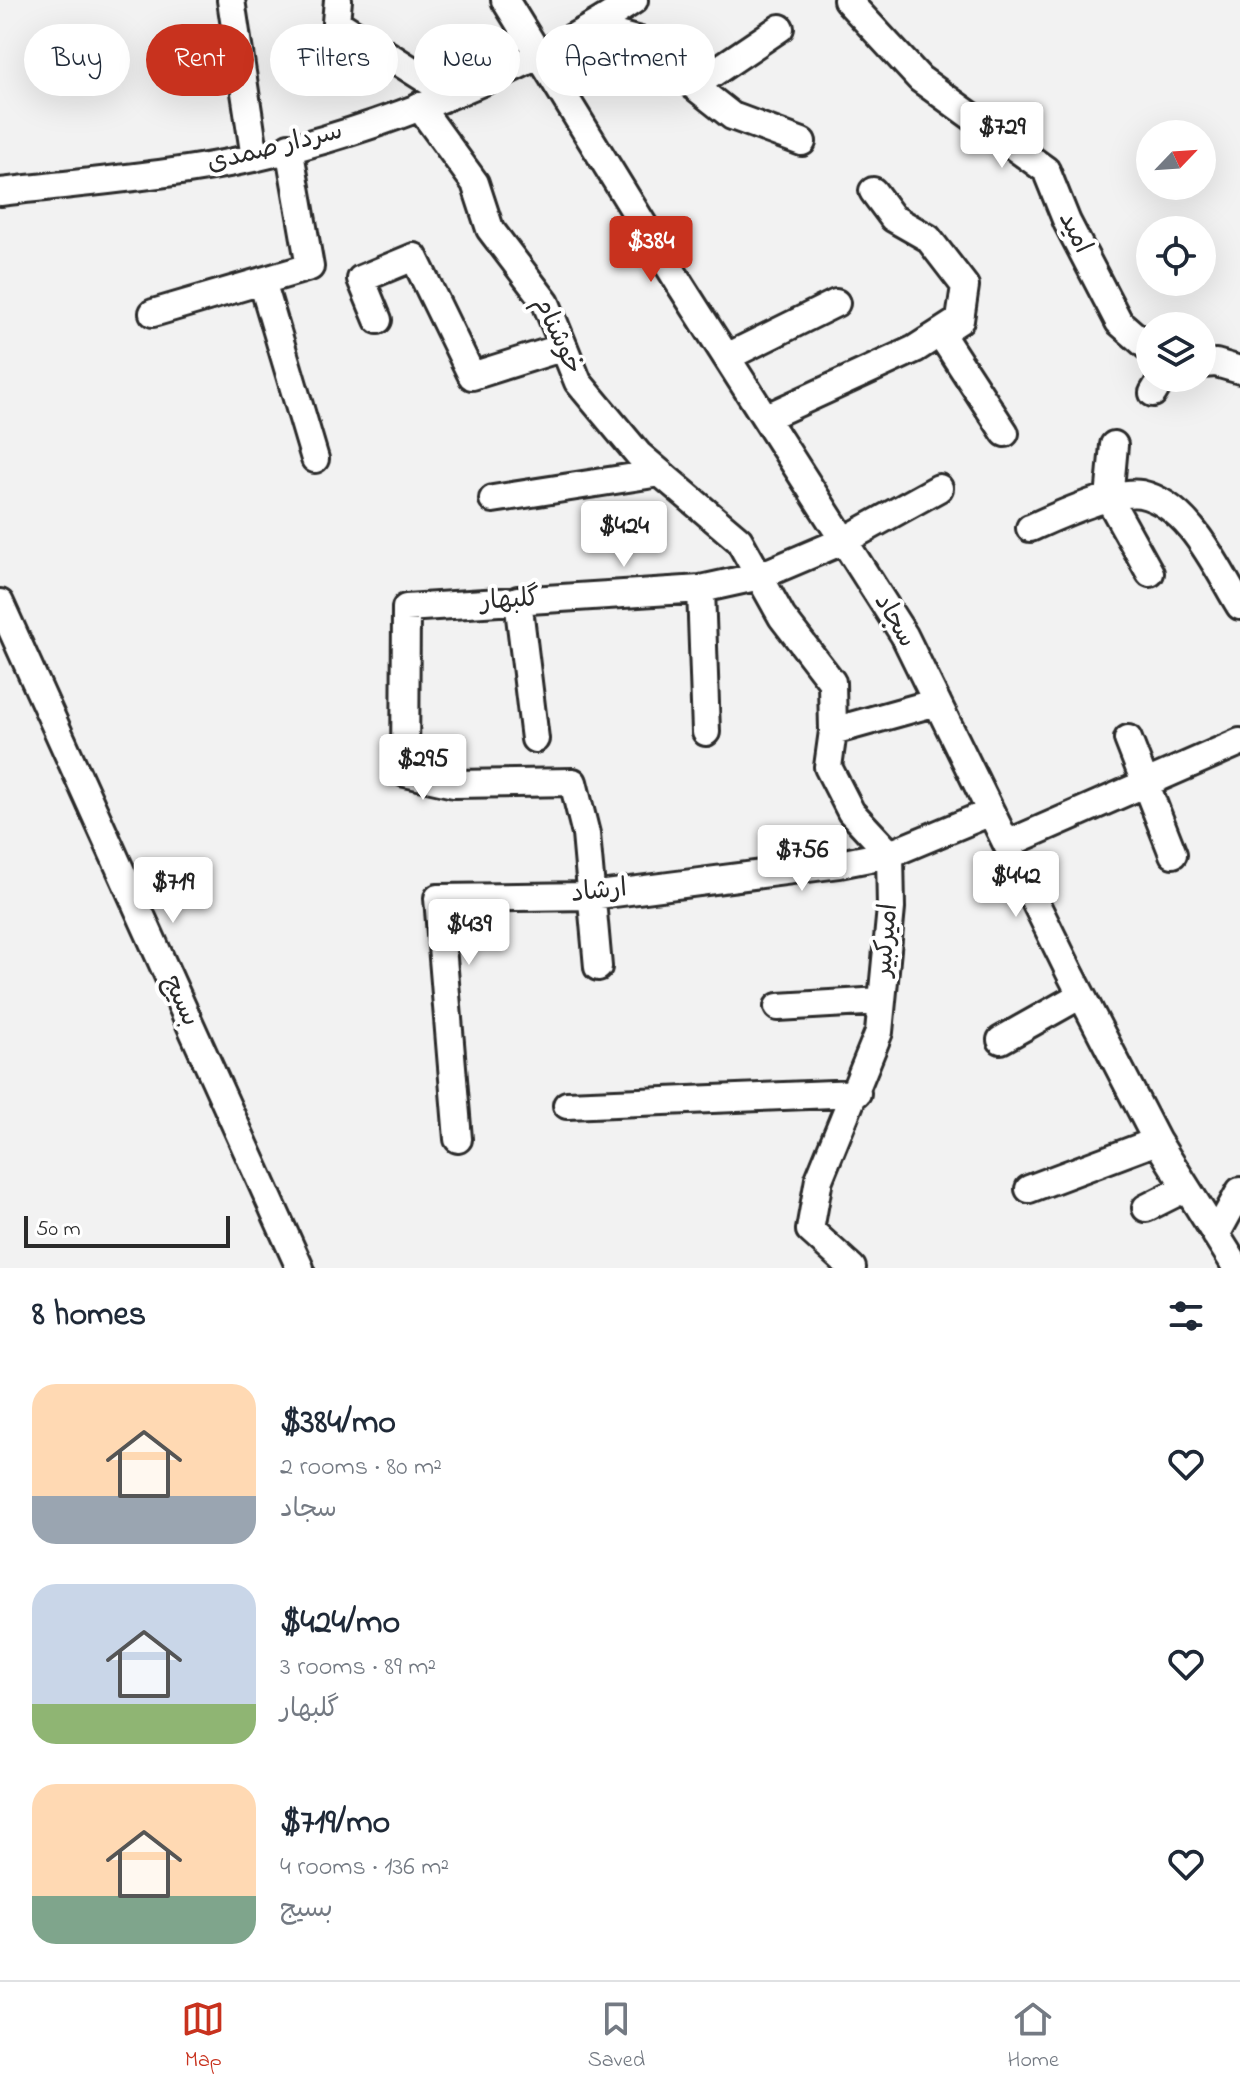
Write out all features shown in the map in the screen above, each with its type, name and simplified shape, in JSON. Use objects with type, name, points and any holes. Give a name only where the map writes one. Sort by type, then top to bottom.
[{"type":"street","points":[[231,0],[255,158]]},
{"type":"street","points":[[338,0],[336,22],[414,72]]},
{"type":"street","name":"سجاد","points":[[505,0],[536,53]]},
{"type":"street","name":"سردار صمدی","points":[[598,24],[634,0]]},
{"type":"street","name":"امید","points":[[851,2],[920,79],[1046,170],[1067,222],[1119,322],[1136,337]]},
{"type":"street","points":[[715,72],[780,28]]},
{"type":"street","name":"سردار صمدی","points":[[0,192],[255,158],[375,123],[444,96]]},
{"type":"street","name":"سجاد","points":[[563,96],[904,635],[1081,995],[1157,1141],[1237,1268]]},
{"type":"street","points":[[707,96],[732,116],[802,142]]},
{"type":"street","name":"خوشنام","points":[[419,106],[475,183],[490,229],[546,303],[578,382],[639,455],[739,540],[760,576]]},
{"type":"street","points":[[153,313],[310,267],[289,147]]},
{"type":"street","points":[[767,417],[915,349],[960,320],[965,286],[928,238],[893,218],[873,191]]},
{"type":"street","points":[[378,320],[361,279],[414,257],[472,376],[564,347]]},
{"type":"street","points":[[262,281],[315,459]]},
{"type":"street","points":[[727,357],[836,303]]},
{"type":"street","points":[[940,333],[1005,433]]},
{"type":"street","points":[[1216,363],[1240,370]]},
{"type":"street","points":[[1114,445],[1109,499],[1150,573]]},
{"type":"street","points":[[493,499],[660,473]]},
{"type":"street","name":"گلبهار","points":[[591,896],[586,834],[573,782],[454,784],[405,773],[406,608],[701,589],[760,576],[845,540],[939,488]]},
{"type":"street","points":[[1030,528],[1086,504],[1139,494],[1176,510],[1240,606]]},
{"type":"street","points":[[760,576],[782,617],[832,682],[833,731],[828,767],[851,812],[890,854]]},
{"type":"street","points":[[701,589],[706,732]]},
{"type":"street","points":[[518,600],[535,739]]},
{"type":"street","name":"بسیج","points":[[0,603],[300,1268]]},
{"type":"street","points":[[833,731],[937,702]]},
{"type":"street","points":[[1128,739],[1173,854]]},
{"type":"street","points":[[1007,844],[1240,742]]},
{"type":"street","name":"ارشاد","points":[[458,1139],[438,898],[591,896],[890,854],[991,812]]},
{"type":"street","name":"امیرکبیر","points":[[852,1268],[810,1230],[819,1179],[857,1093],[879,1032],[891,908],[890,854]]},
{"type":"street","points":[[591,896],[598,967]]},
{"type":"street","points":[[1001,1040],[1081,995]]},
{"type":"street","points":[[778,1007],[882,1001]]},
{"type":"street","points":[[567,1105],[857,1093]]},
{"type":"street","points":[[1029,1189],[1157,1141]]},
{"type":"street","points":[[1146,1208],[1186,1188]]},
{"type":"street","points":[[1216,1235],[1240,1191]]}]
